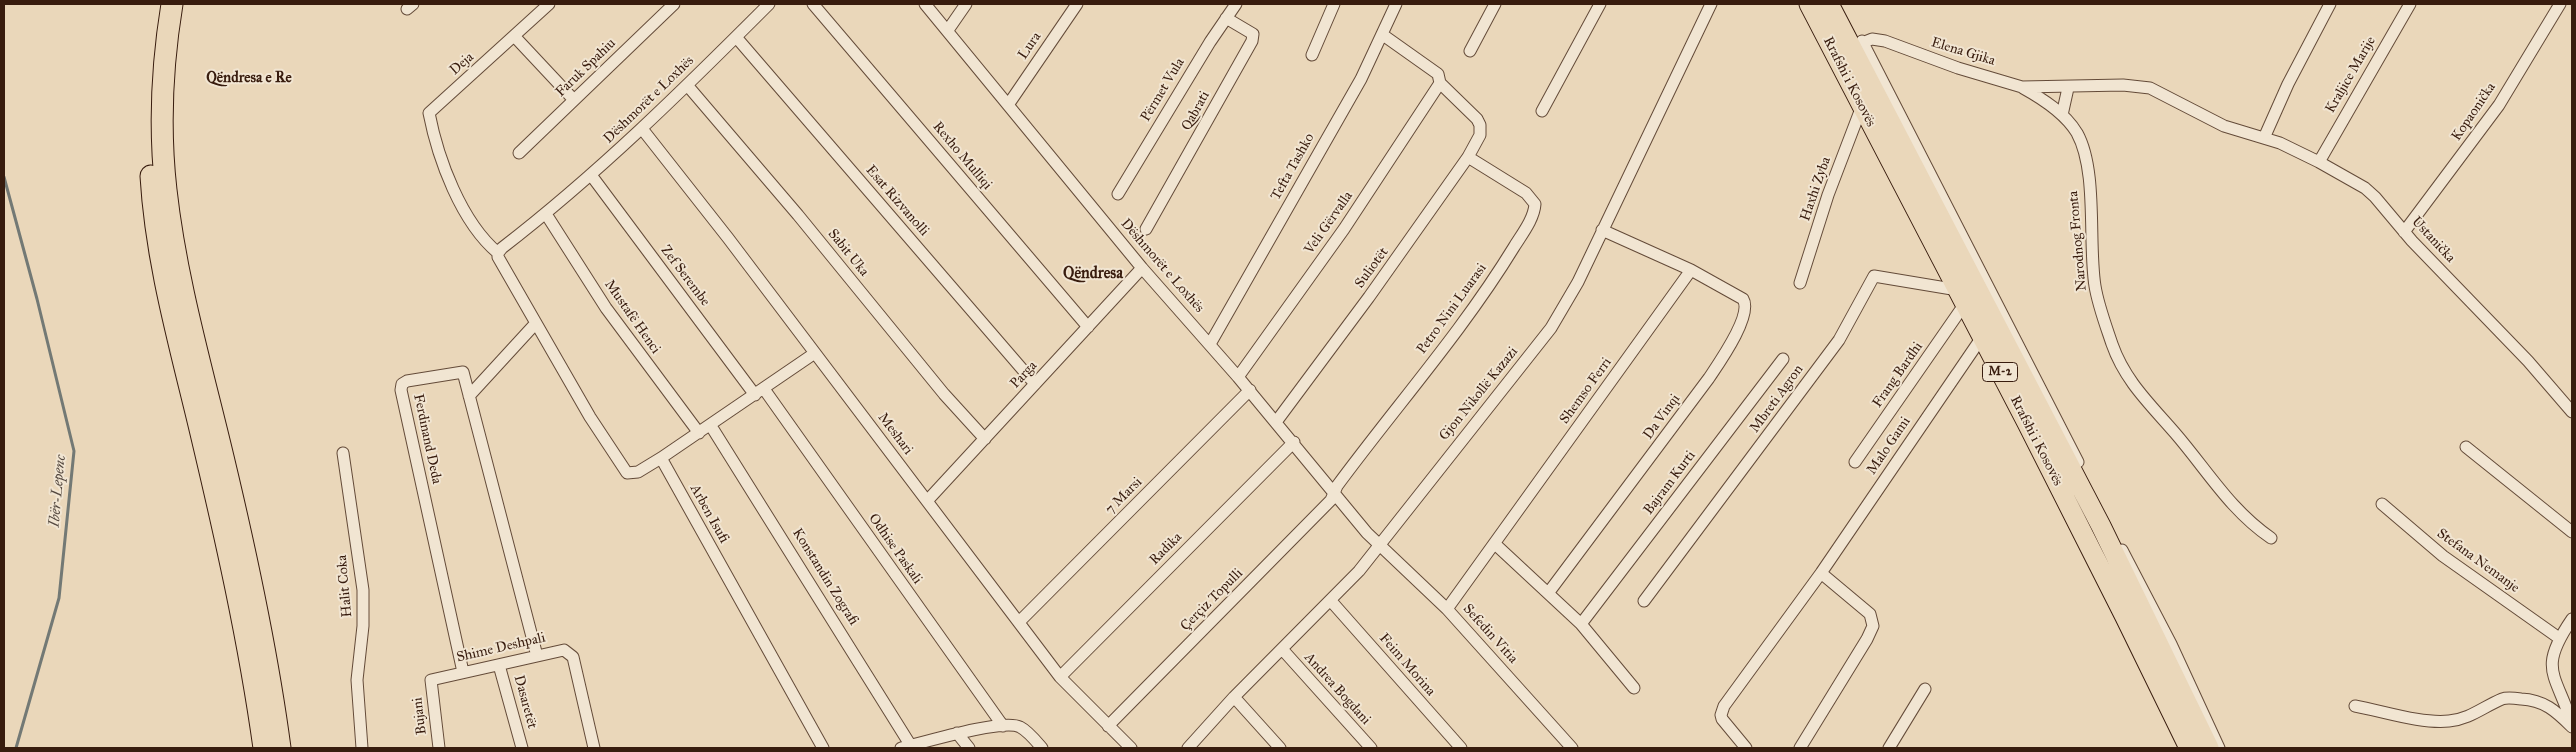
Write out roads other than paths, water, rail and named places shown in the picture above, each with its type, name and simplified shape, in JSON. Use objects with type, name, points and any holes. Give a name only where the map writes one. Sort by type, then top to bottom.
[{"type":"highway","points":[[157,4],[151,52],[148,115],[152,190],[157,230],[168,296],[234,578],[251,662],[264,748]]},
{"type":"highway","points":[[172,4],[164,74],[162,130],[166,190],[181,280],[261,629],[280,748]]},
{"type":"highway","name":"Rrafshi i Kosovës","points":[[1809,4],[2125,617],[2188,748]]},
{"type":"highway","name":"Rrafshi i Kosovës","points":[[1829,4],[1857,44],[2101,526],[2209,748]]},
{"type":"street","name":"Deja","points":[[498,253],[487,244],[450,181],[434,139],[429,113],[515,37],[549,4]]},
{"type":"street","name":"Faruk Spahiu","points":[[519,153],[674,4]]},
{"type":"street","name":"Dëshmorët e Loxhës","points":[[498,253],[643,130],[769,4]]},
{"type":"street","name":"Rexho Mulliqi","points":[[813,4],[1088,327]]},
{"type":"street","name":"Dëshmorët e Loxhës","points":[[924,4],[948,30],[1008,106],[1142,268],[1250,390],[1380,546]]},
{"type":"street","points":[[948,30],[966,4]]},
{"type":"street","name":"Lura","points":[[1008,106],[1077,4]]},
{"type":"street","name":"Përmet Vula","points":[[1118,194],[1236,4]]},
{"type":"street","points":[[1312,55],[1334,4]]},
{"type":"street","name":"Tefta Tashko","points":[[1210,344],[1361,79],[1396,4]]},
{"type":"street","points":[[1470,51],[1495,4]]},
{"type":"street","points":[[1542,111],[1600,4]]},
{"type":"street","name":"Gjon Nikollë Kazazi","points":[[1189,748],[1234,697],[1331,600],[1380,546],[1434,474],[1551,328],[1565,307],[1711,4]]},
{"type":"street","points":[[2264,138],[2288,84],[2330,4]]},
{"type":"street","name":"Kraljice Marije","points":[[2319,162],[2410,4]]},
{"type":"street","name":"Kopaonička","points":[[2404,232],[2477,137],[2560,4]]},
{"type":"street","name":"Qabrati","points":[[1146,229],[1252,41],[1253,34],[1226,18]]},
{"type":"street","points":[[1383,35],[1438,74],[1440,83]]},
{"type":"street","points":[[515,37],[574,100]]},
{"type":"street","name":"Esat Rizvanolli","points":[[736,37],[1035,384]]},
{"type":"street","name":"Elena Gjika","points":[[1857,44],[1872,39],[1885,41],[1951,66],[2022,87],[2068,88],[2123,85],[2150,88],[2240,132]]},
{"type":"street","name":"Rrafshi i Kosovës","points":[[1857,44],[2171,644],[2219,748]]},
{"type":"street","name":"Suliotët","points":[[1276,422],[1369,297],[1468,157],[1480,135],[1480,125],[1467,107],[1440,83]]},
{"type":"street","name":"Veli Gërvalla","points":[[1238,377],[1344,230],[1440,83]]},
{"type":"street","name":"Sabit Uka","points":[[687,85],[798,215],[944,394],[985,439]]},
{"type":"street","name":"Narodnog Fronta","points":[[2022,87],[2062,115],[2077,133],[2083,145],[2088,178],[2095,288],[2120,363],[2144,400],[2174,432],[2226,499],[2271,538]]},
{"type":"street","points":[[2062,115],[2068,88]]},
{"type":"street","name":"Haxhi Zyba","points":[[1800,283],[1828,195],[1862,106]]},
{"type":"street","name":"Meshari","points":[[643,130],[1060,677],[1131,748]]},
{"type":"street","name":"Ustanička","points":[[2240,132],[2280,143],[2365,188],[2404,232],[2528,361],[2572,412]]},
{"type":"street","name":"Petro Nini Luarasi","points":[[1334,492],[1486,290],[1535,211],[1535,204],[1531,198],[1468,157]]},
{"type":"street","name":"Zef Serembe","points":[[591,175],[759,392]]},
{"type":"street","name":"Mustafë Henci","points":[[546,214],[606,308],[699,433]]},
{"type":"street","points":[[1602,230],[1691,270]]},
{"type":"street","points":[[498,253],[500,262],[590,417],[623,470],[631,474],[661,458],[711,426],[814,353]]},
{"type":"street","name":"Parga","points":[[927,501],[1142,268]]},
{"type":"street","name":"Shemso Ferri","points":[[1447,609],[1691,270]]},
{"type":"street","name":"Da Vinqi","points":[[1549,592],[1709,378],[1731,344],[1746,304],[1743,300],[1691,270]]},
{"type":"street","name":"Mbreti Agron","points":[[1644,601],[1839,340],[1874,276],[1961,297]]},
{"type":"street","name":"Frang Bardhi","points":[[1855,462],[1961,297]]},
{"type":"street","points":[[469,396],[536,322]]},
{"type":"street","name":"Malo Gami","points":[[1746,748],[1722,719],[1722,710],[1821,573],[1982,337]]},
{"type":"street","name":"Bajram Kurti","points":[[1581,624],[1783,359]]},
{"type":"street","name":"Ferdinand Deda","points":[[463,672],[401,386],[407,381],[463,372],[537,656]]},
{"type":"street","name":"7 Marsi","points":[[1019,622],[1250,390]]},
{"type":"street","name":"Odhise Paskali","points":[[759,392],[1003,726]]},
{"type":"street","name":"Konstandin Zografi","points":[[711,426],[906,747]]},
{"type":"street","name":"Radika","points":[[1060,677],[1294,442]]},
{"type":"street","points":[[2466,447],[2501,478],[2572,532]]},
{"type":"street","name":"Halit Coka","points":[[343,452],[363,590],[363,626],[358,680],[362,748]]},
{"type":"street","name":"Arben Isufi","points":[[661,458],[823,748]]},
{"type":"street","name":"Çerçiz Topulli","points":[[1108,726],[1329,503],[1334,492]]},
{"type":"street","name":"Stefana Nemanje","points":[[2382,504],[2443,556],[2559,638]]},
{"type":"street","points":[[1495,544],[1549,592],[1581,624],[1634,688]]},
{"type":"street","name":"Sefedin Vitia","points":[[1380,546],[1447,609],[1572,748]]},
{"type":"street","points":[[1800,748],[1868,639],[1873,626],[1870,614],[1821,573]]},
{"type":"street","name":"Feim Morina","points":[[1331,600],[1461,748]]},
{"type":"street","points":[[2572,618],[2559,638],[2551,660],[2552,674],[2572,725]]},
{"type":"street","name":"Andrea Bogdani","points":[[1282,649],[1370,748]]},
{"type":"street","name":"Shime Deshpali","points":[[431,680],[564,650],[573,657],[594,748]]},
{"type":"street","name":"Dasaretët","points":[[499,665],[522,748]]},
{"type":"street","name":"Bujani","points":[[431,680],[439,748]]},
{"type":"street","points":[[1889,748],[1925,689]]},
{"type":"street","points":[[1234,697],[1280,748]]},
{"type":"street","points":[[2355,706],[2434,722],[2468,717],[2508,698],[2542,702],[2554,708],[2572,725]]},
{"type":"street","points":[[906,747],[957,733],[1003,726],[1021,727],[1042,748]]},
{"type":"street","points":[[957,733],[969,748]]},
{"type":"waterway","name":"Ibër-Lepenc","points":[[4,177],[37,299],[74,451],[59,598],[16,748]]},
{"type":"district","name":"Qëndresa e Re","points":[[249,78]]},
{"type":"district","name":"Qëndresa","points":[[1093,274]]}]
